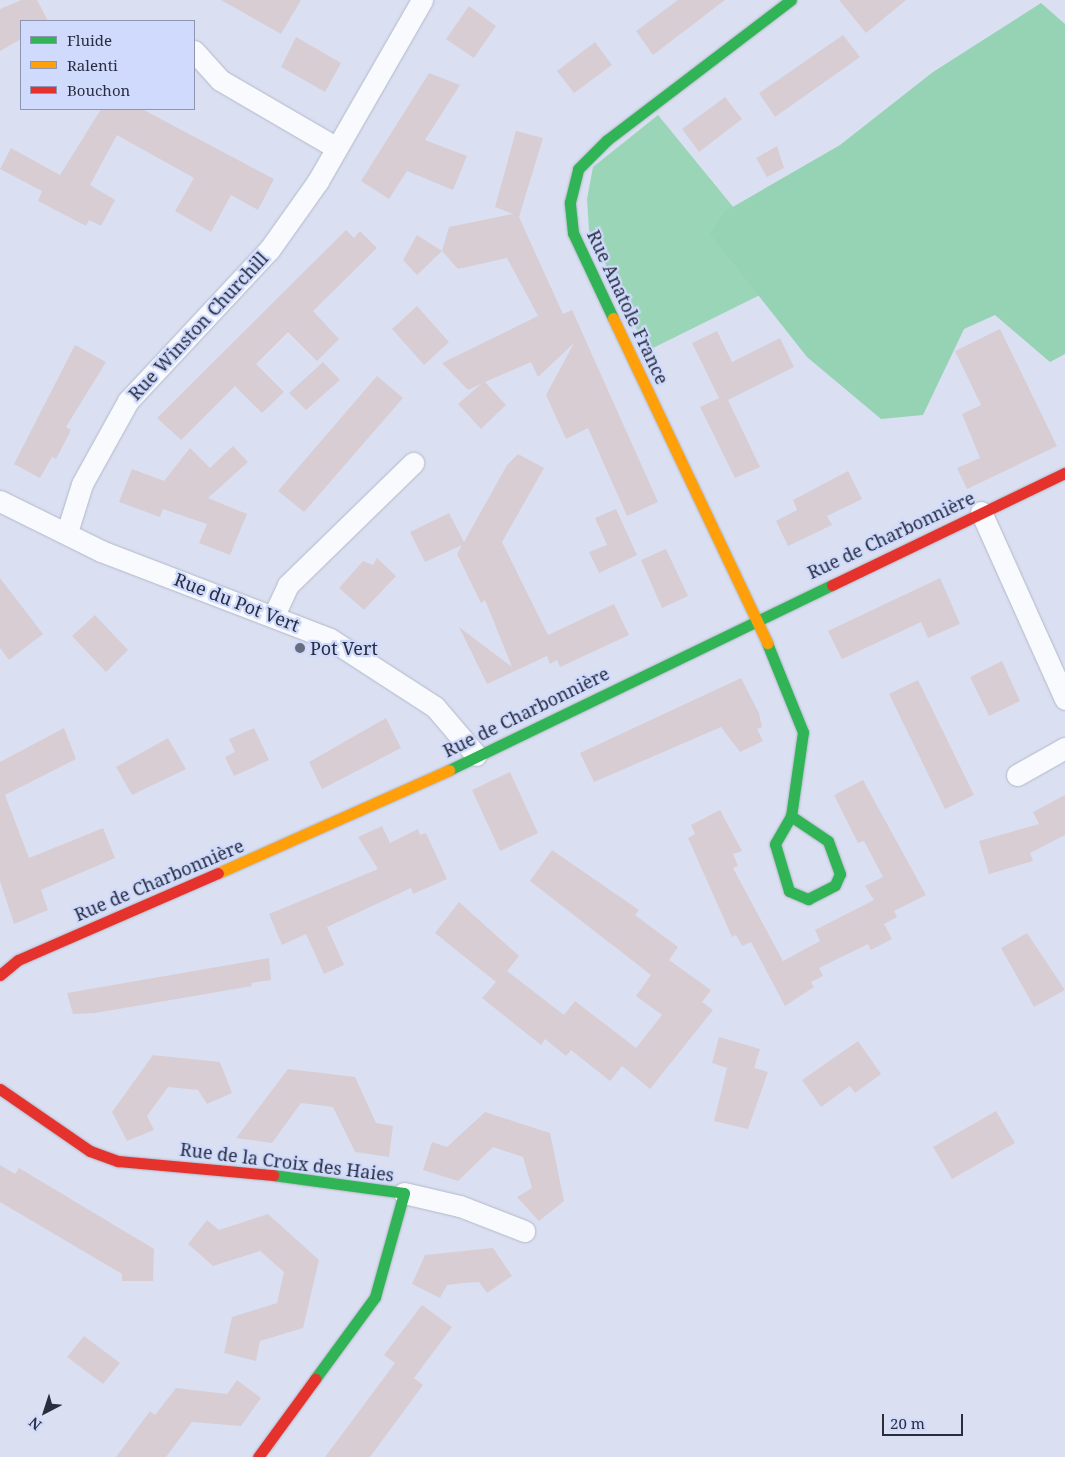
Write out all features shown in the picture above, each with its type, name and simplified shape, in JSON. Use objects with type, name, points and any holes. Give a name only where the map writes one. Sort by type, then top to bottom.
[{"type":"street","name":"Rue Winston Churchill","points":[[67,532],[82,484],[128,402],[244,281],[337,148],[422,0]]},
{"type":"street","name":"Rue Anatole France","points":[[791,0],[607,140],[578,169],[570,202],[573,233],[756,619],[803,732],[791,816]]},
{"type":"street","points":[[195,52],[220,80],[337,148]]},
{"type":"street","points":[[274,615],[288,585],[413,463]]},
{"type":"street","name":"Rue de Charbonnière","points":[[0,975],[18,960],[407,790],[756,619],[1065,473]]},
{"type":"street","name":"Rue du Pot Vert","points":[[0,501],[67,532],[101,551],[274,615],[330,639],[435,707],[476,755]]},
{"type":"street","points":[[981,512],[1065,699]]},
{"type":"street","points":[[1017,775],[1065,748]]},
{"type":"street","points":[[791,816],[828,841],[840,874],[836,885],[808,899],[789,891],[775,844],[791,816]]},
{"type":"street","name":"Rue de la Croix des Haies","points":[[0,1089],[90,1151],[118,1161],[255,1172],[404,1193],[376,1297],[258,1457]]},
{"type":"street","points":[[404,1193],[460,1206],[524,1232]]},
{"type":"green space","points":[[1041,3],[1065,24],[1065,354],[1050,362],[995,315],[964,329],[923,415],[881,419],[807,357],[710,234],[724,212],[840,145],[933,72]]},
{"type":"green space","points":[[658,115],[792,279],[647,351],[589,230],[587,199],[593,167]]},
{"type":"building","points":[[21,0],[37,0],[47,20],[20,20],[20,40],[0,51],[0,9]]},
{"type":"building","points":[[221,0],[301,0],[281,34]]},
{"type":"building","points":[[678,0],[725,0],[653,55],[636,31]]},
{"type":"building","points":[[839,0],[906,0],[866,33]]},
{"type":"building","points":[[469,6],[496,26],[474,58],[446,39]]},
{"type":"building","points":[[843,35],[860,57],[775,117],[759,93]]},
{"type":"building","points":[[296,37],[341,63],[325,92],[281,67]]},
{"type":"building","points":[[595,42],[612,65],[574,93],[557,71]]},
{"type":"building","points":[[429,73],[460,85],[425,140],[467,156],[453,190],[407,171],[389,199],[361,181]]},
{"type":"building","points":[[725,97],[742,119],[699,152],[682,129]]},
{"type":"building","points":[[100,110],[144,110],[274,179],[258,210],[231,195],[211,232],[175,211],[194,178],[117,135],[90,185],[115,200],[101,226],[89,220],[86,226],[38,201],[42,191],[0,169],[11,148],[60,175]]},
{"type":"building","points":[[516,131],[543,138],[519,217],[563,314],[572,310],[658,502],[627,516],[588,428],[566,439],[546,395],[574,343],[538,377],[531,362],[485,382],[506,405],[481,429],[458,404],[481,384],[468,390],[442,363],[538,316],[507,258],[458,269],[442,251],[449,227],[513,214],[495,207]]},
{"type":"building","points":[[777,146],[784,168],[767,177],[756,158]]},
{"type":"building","points":[[346,230],[354,238],[360,231],[377,248],[313,311],[339,339],[317,361],[288,332],[256,364],[284,392],[262,413],[235,386],[181,440],[157,418]]},
{"type":"building","points":[[417,235],[442,251],[417,275],[403,260]]},
{"type":"building","points":[[417,306],[449,342],[424,365],[392,329]]},
{"type":"building","points":[[1000,329],[1057,446],[967,489],[957,468],[980,458],[962,414],[981,405],[955,351]]},
{"type":"building","points":[[717,331],[732,362],[780,338],[794,367],[728,400],[760,467],[735,478],[700,407],[719,398],[692,343]]},
{"type":"building","points":[[75,345],[106,362],[66,427],[71,430],[56,459],[52,457],[40,478],[14,464]]},
{"type":"building","points":[[323,362],[340,380],[306,410],[289,393]]},
{"type":"building","points":[[377,376],[403,398],[304,512],[278,491]]},
{"type":"building","points":[[233,446],[248,462],[208,498],[247,514],[230,555],[199,543],[207,524],[163,509],[160,517],[119,502],[132,469],[164,481],[190,448],[210,468]]},
{"type":"building","points":[[518,454],[544,468],[502,542],[548,635],[614,604],[629,635],[560,667],[557,660],[550,664],[547,656],[487,684],[459,627],[512,667],[485,600],[481,603],[457,554],[462,545],[425,562],[410,532],[449,513],[464,542],[507,465]]},
{"type":"building","points":[[848,471],[862,499],[827,516],[832,525],[788,546],[776,521],[797,510],[793,500]]},
{"type":"building","points":[[616,509],[637,555],[599,573],[589,552],[607,545],[595,518]]},
{"type":"building","points":[[666,549],[688,596],[662,608],[641,560]]},
{"type":"building","points":[[377,558],[396,576],[364,610],[339,588],[363,561],[373,565]]},
{"type":"building","points":[[0,578],[43,634],[9,660],[0,648]]},
{"type":"building","points":[[940,578],[960,624],[928,638],[921,622],[842,659],[828,631]]},
{"type":"building","points":[[95,615],[128,650],[106,672],[72,636]]},
{"type":"building","points":[[1002,661],[1020,701],[989,716],[970,677]]},
{"type":"building","points":[[741,678],[759,713],[762,727],[757,729],[763,741],[740,752],[721,727],[594,782],[580,753]]},
{"type":"building","points":[[918,680],[974,795],[945,809],[889,694]]},
{"type":"building","points":[[386,718],[401,748],[322,789],[309,762]]},
{"type":"building","points":[[64,728],[76,759],[5,795],[29,858],[103,828],[115,858],[41,890],[48,910],[14,924],[0,881],[0,762]]},
{"type":"building","points":[[254,728],[269,760],[234,776],[225,757],[235,752],[229,739]]},
{"type":"building","points":[[168,738],[186,769],[132,795],[116,767]]},
{"type":"building","points":[[510,772],[538,833],[500,851],[472,790]]},
{"type":"building","points":[[863,780],[926,895],[894,911],[897,917],[884,924],[892,939],[871,950],[868,944],[819,968],[823,976],[811,982],[814,987],[785,1006],[751,942],[742,946],[736,935],[732,937],[688,838],[695,834],[691,825],[720,810],[742,851],[733,854],[738,866],[733,868],[783,961],[820,941],[815,930],[874,900],[865,886],[883,877],[864,841],[858,843],[834,795]]},
{"type":"building","points":[[1065,795],[1065,835],[1030,853],[1033,861],[989,874],[979,841],[1039,824],[1033,812]]},
{"type":"building","points":[[382,826],[390,843],[418,829],[420,835],[426,833],[447,879],[413,894],[411,888],[327,927],[344,965],[324,974],[306,934],[282,945],[269,914],[378,869],[358,837]]},
{"type":"building","points":[[552,850],[639,910],[635,915],[678,947],[669,960],[711,990],[702,1002],[713,1010],[650,1089],[622,1066],[610,1081],[571,1050],[566,1056],[545,1039],[541,1045],[482,998],[496,982],[435,933],[459,902],[519,956],[507,971],[564,1015],[575,1001],[636,1048],[662,1015],[636,996],[651,975],[530,881]]},
{"type":"building","points":[[1027,933],[1065,990],[1034,1007],[1001,948]]},
{"type":"building","points":[[269,958],[271,980],[251,983],[252,986],[95,1013],[73,1014],[67,993]]},
{"type":"building","points":[[719,1037],[760,1049],[754,1068],[768,1072],[748,1129],[714,1121],[727,1068],[712,1063]]},
{"type":"building","points":[[858,1041],[881,1074],[855,1093],[850,1086],[821,1107],[802,1080]]},
{"type":"building","points":[[153,1055],[220,1062],[232,1093],[207,1104],[198,1090],[168,1087],[147,1116],[154,1130],[127,1141],[112,1112]]},
{"type":"building","points":[[288,1069],[355,1077],[376,1123],[393,1126],[389,1157],[355,1152],[333,1107],[318,1105],[301,1103],[272,1143],[236,1138]]},
{"type":"building","points":[[996,1111],[1015,1143],[952,1179],[933,1147]]},
{"type":"building","points":[[485,1112],[550,1133],[564,1201],[539,1221],[517,1197],[532,1188],[523,1157],[493,1147],[458,1181],[423,1170],[432,1142],[447,1147]]},
{"type":"building","points":[[0,1165],[15,1174],[19,1168],[154,1249],[153,1281],[122,1281],[122,1274],[0,1202]]},
{"type":"building","points":[[268,1214],[319,1260],[303,1328],[260,1341],[256,1361],[224,1353],[232,1317],[277,1303],[284,1272],[260,1251],[213,1266],[188,1244],[207,1220],[219,1230]]},
{"type":"building","points":[[493,1248],[512,1276],[487,1293],[479,1282],[463,1283],[447,1285],[440,1298],[412,1284],[425,1255]]},
{"type":"building","points":[[422,1305],[452,1327],[414,1378],[423,1385],[370,1457],[325,1457],[395,1363],[384,1355]]},
{"type":"building","points":[[84,1336],[120,1363],[103,1384],[67,1357]]},
{"type":"building","points":[[237,1380],[261,1398],[241,1426],[192,1422],[166,1457],[116,1457],[150,1411],[155,1415],[176,1388],[227,1394]]},
{"type":"traffic: fast","points":[[613,318],[573,233],[570,202],[578,169],[607,140],[791,0]]},
{"type":"traffic: fast","points":[[449,770],[832,585]]},
{"type":"traffic: fast","points":[[767,643],[803,732],[791,816],[775,844],[789,891],[808,899],[835,885],[840,874],[828,841],[791,816]]},
{"type":"traffic: fast","points":[[273,1175],[404,1193],[375,1297],[315,1379]]},
{"type":"traffic: slow","points":[[613,318],[767,643]]},
{"type":"traffic: slow","points":[[218,873],[449,770]]},
{"type":"traffic: jam","points":[[832,585],[1065,473]]},
{"type":"traffic: jam","points":[[0,975],[18,960],[218,873]]},
{"type":"traffic: jam","points":[[0,1089],[90,1151],[118,1161],[273,1175]]},
{"type":"traffic: jam","points":[[258,1457],[315,1379]]},
{"type":"place","name":"Pot Vert","points":[[300,648]]}]
